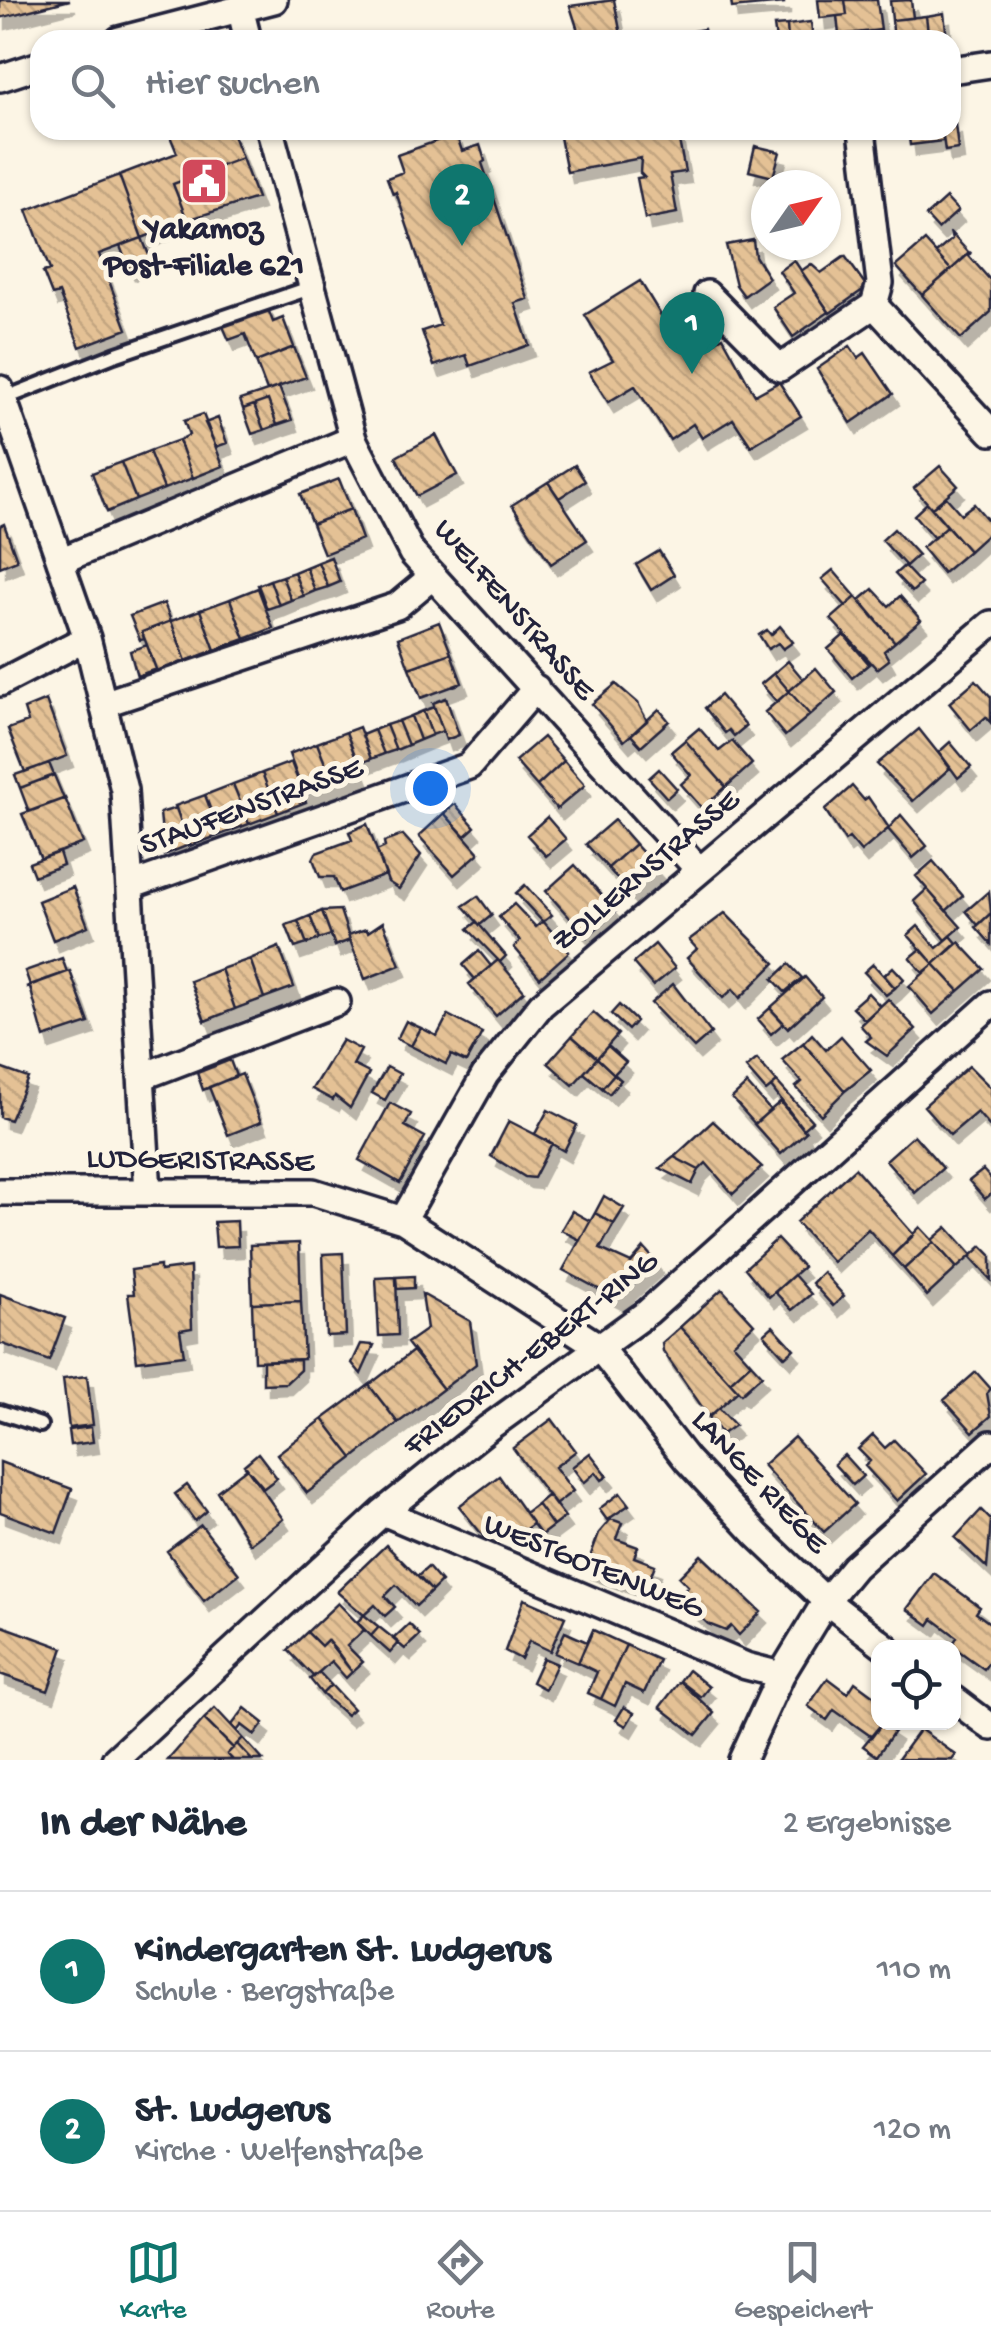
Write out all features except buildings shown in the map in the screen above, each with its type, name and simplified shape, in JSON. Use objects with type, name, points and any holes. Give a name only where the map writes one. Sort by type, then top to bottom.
[{"type":"street","points":[[157,30],[274,0]]},
{"type":"street","points":[[240,8],[246,30]]},
{"type":"street","points":[[961,68],[991,64]]},
{"type":"street","points":[[0,78],[30,68]]},
{"type":"street","name":"WELFENSTRASSE","points":[[273,140],[353,439],[412,553],[699,870]]},
{"type":"street","points":[[706,294],[780,368],[874,305],[880,283],[863,140]]},
{"type":"street","points":[[874,305],[991,432]]},
{"type":"street","name":"STAUFENSTRASSE","points":[[2,394],[87,638],[124,790],[148,1192]]},
{"type":"street","points":[[60,561],[353,439]]},
{"type":"street","points":[[104,704],[397,606],[433,576]]},
{"type":"street","name":"ZOLLERNSTRASSE","points":[[403,1220],[485,1076],[541,1005],[991,624]]},
{"type":"street","points":[[0,683],[87,638]]},
{"type":"street","name":"STAUFENSTRASSE","points":[[130,886],[468,766],[536,688]]},
{"type":"street","points":[[141,1078],[336,1002]]},
{"type":"street","name":"FRIEDRICH-EBERT-RING","points":[[115,1760],[383,1512],[648,1312],[991,1004]]},
{"type":"street","name":"LUDGERISTRASSE","points":[[0,1192],[313,1192],[403,1220],[598,1346]]},
{"type":"street","name":"LANGE RIEGE","points":[[598,1346],[687,1460],[826,1601],[876,1640]]},
{"type":"street","points":[[742,1760],[782,1676],[826,1601],[854,1567],[991,1444]]},
{"type":"street","name":"WESTGOTENWEG","points":[[383,1512],[709,1651],[782,1676]]},
{"type":"street","points":[[961,1704],[991,1728]]},
{"type":"lane","points":[[2,394],[310,288]]},
{"type":"lane","points":[[0,1412],[40,1424]]},
{"type":"place","name":"Yakamoz Post-Filiale 621","points":[[204,181]]},
{"type":"place","name":"St. Ludgerus","points":[[462,246]]},
{"type":"place","name":"Kindergarten St. Ludgerus","points":[[692,374]]}]
